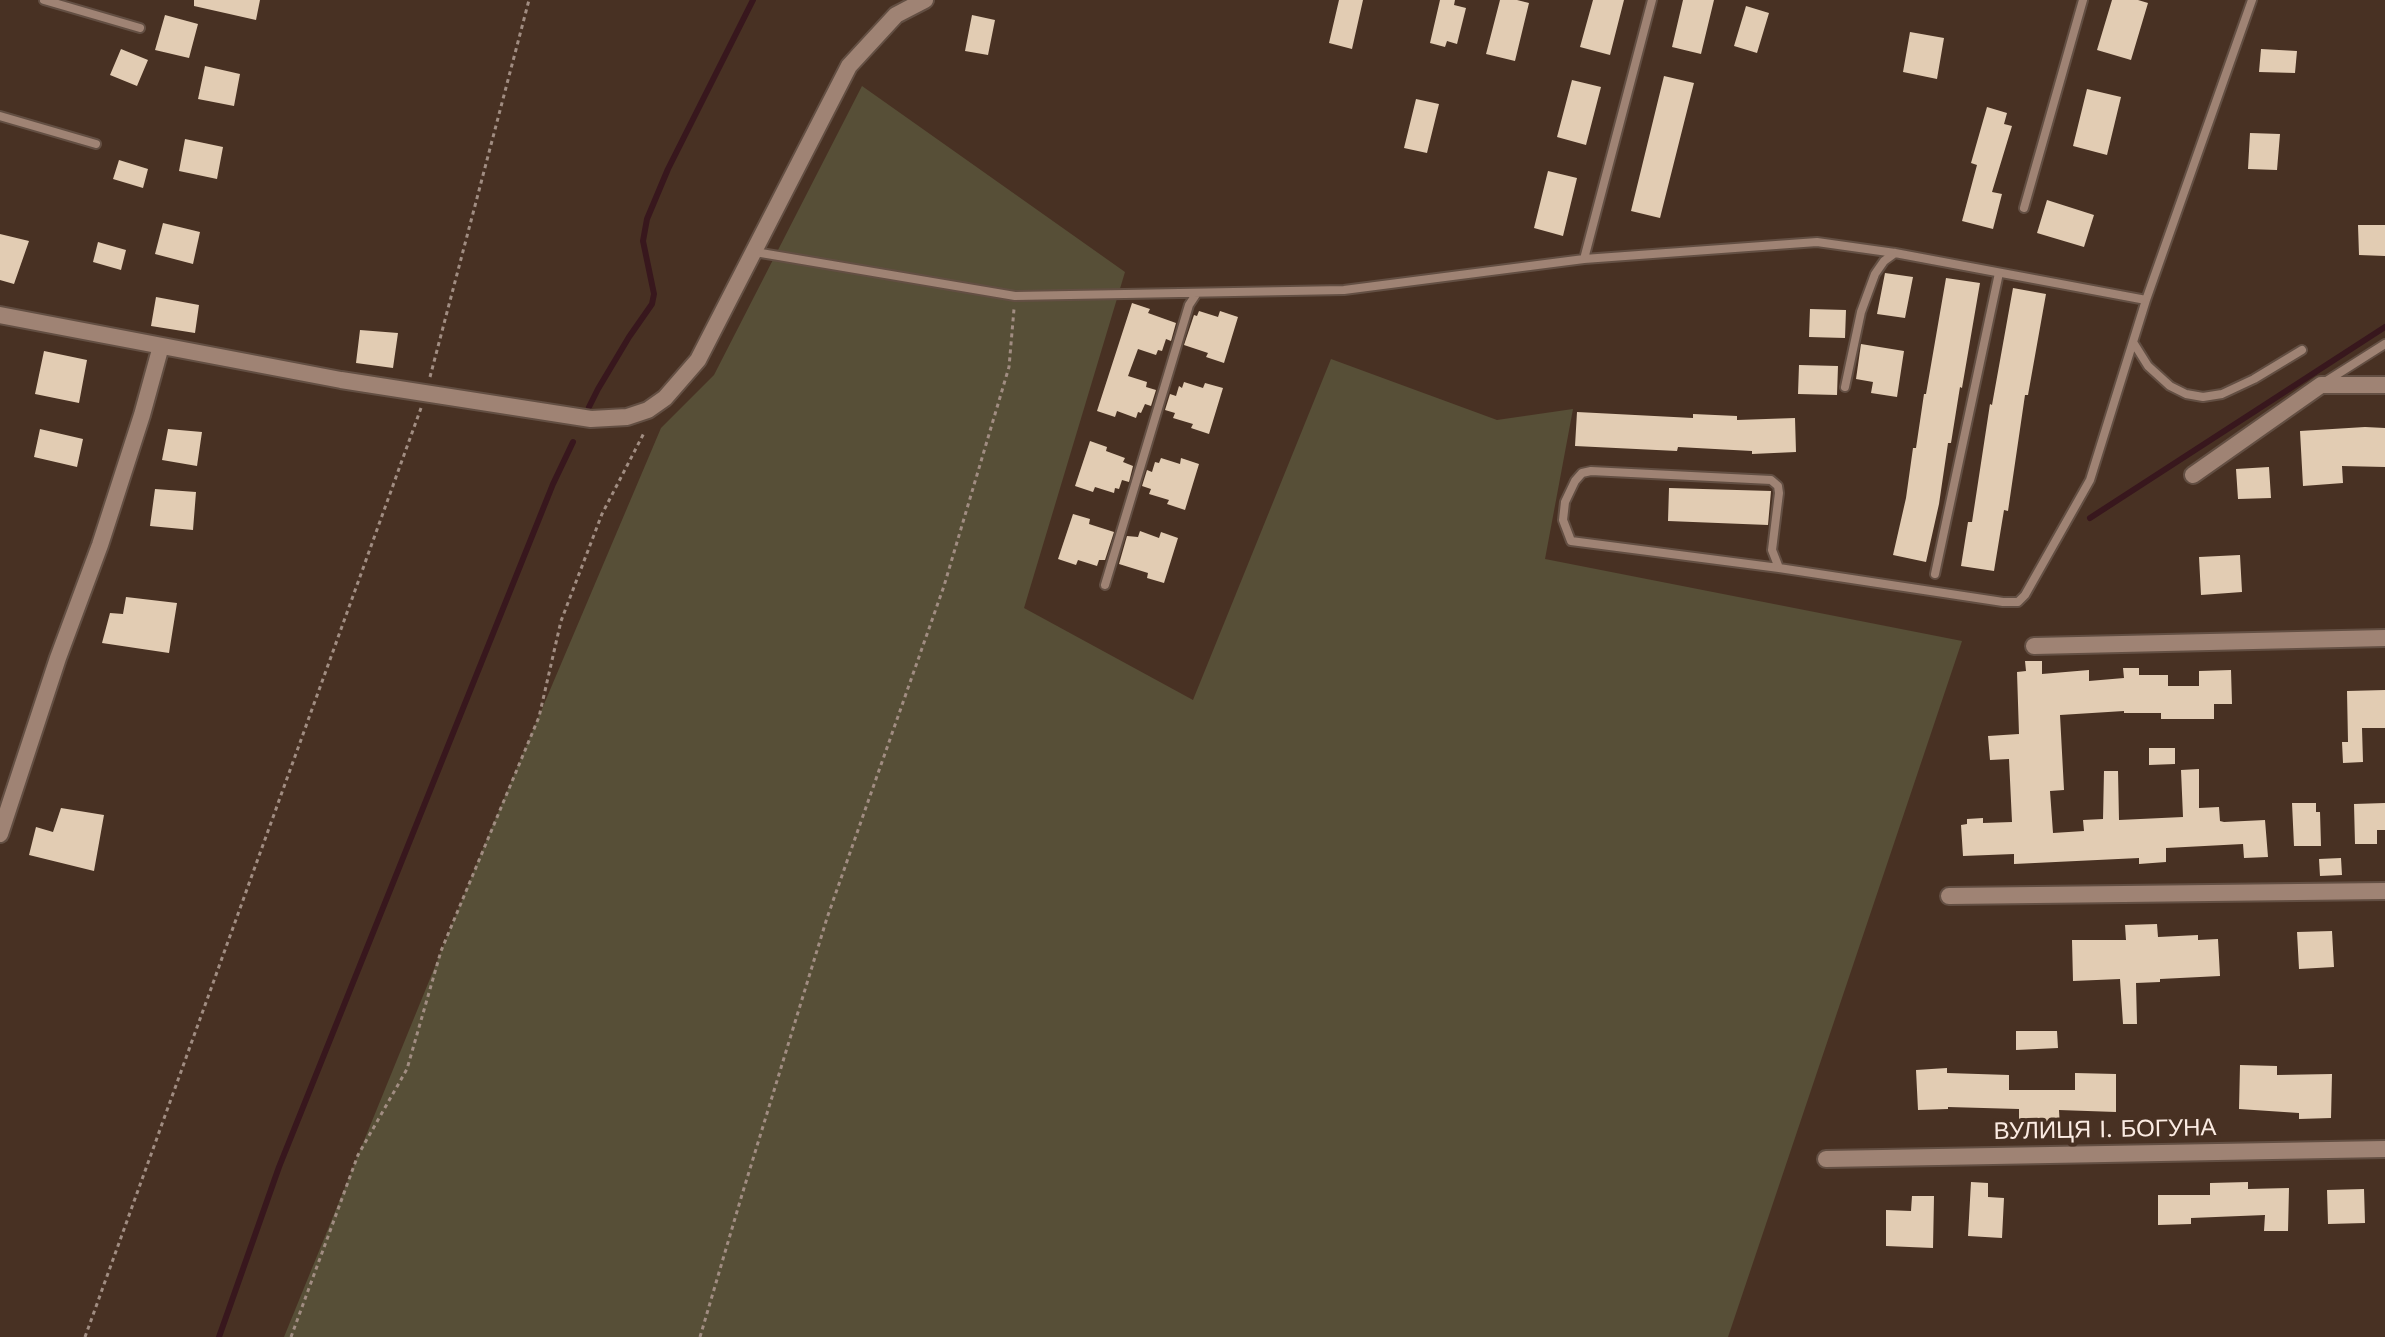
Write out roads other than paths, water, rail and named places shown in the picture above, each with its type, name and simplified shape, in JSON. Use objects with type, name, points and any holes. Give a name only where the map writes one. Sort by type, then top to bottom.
[{"type":"street","points":[[0,315],[341,380],[591,419],[627,417],[648,410],[665,398],[698,360],[849,66],[896,15],[925,0]]},
{"type":"street","points":[[0,834],[58,658],[100,545],[161,346]]},
{"type":"street","points":[[2193,475],[2321,385],[2385,385]]},
{"type":"street","points":[[2034,646],[2385,638]]},
{"type":"street","points":[[1949,896],[2385,891]]},
{"type":"street","name":"ВУЛИЦЯ І. БОГУНА","points":[[1826,1159],[2385,1149]]},
{"type":"lane","points":[[44,0],[140,28]]},
{"type":"lane","points":[[1584,259],[1652,0]]},
{"type":"lane","points":[[2024,208],[2083,0]]},
{"type":"lane","points":[[1779,568],[1772,550],[1779,493],[1778,486],[1771,480],[1591,471],[1582,473],[1575,481],[1565,502],[1563,520],[1571,541],[2018,602],[2025,595],[2090,480],[2146,300],[2252,0]]},
{"type":"lane","points":[[0,116],[96,144]]},
{"type":"lane","points":[[755,252],[1015,296],[1344,290],[1584,259],[1817,242],[1895,253],[2146,300]]},
{"type":"lane","points":[[1845,387],[1861,312],[1875,274],[1884,261],[1895,253]]},
{"type":"lane","points":[[1935,574],[1999,273]]},
{"type":"lane","points":[[1105,585],[1189,305],[1197,293]]},
{"type":"lane","points":[[2133,342],[2148,366],[2170,386],[2186,394],[2203,397],[2222,394],[2254,379],[2302,350]]},
{"type":"lane","points":[[2321,385],[2385,344]]},
{"type":"waterway","points":[[589,407],[629,337],[652,304],[654,294],[643,241],[647,219],[668,169],[753,0]]},
{"type":"waterway","points":[[2090,518],[2385,327]]},
{"type":"waterway","points":[[219,1337],[279,1167],[553,484],[573,442]]}]
